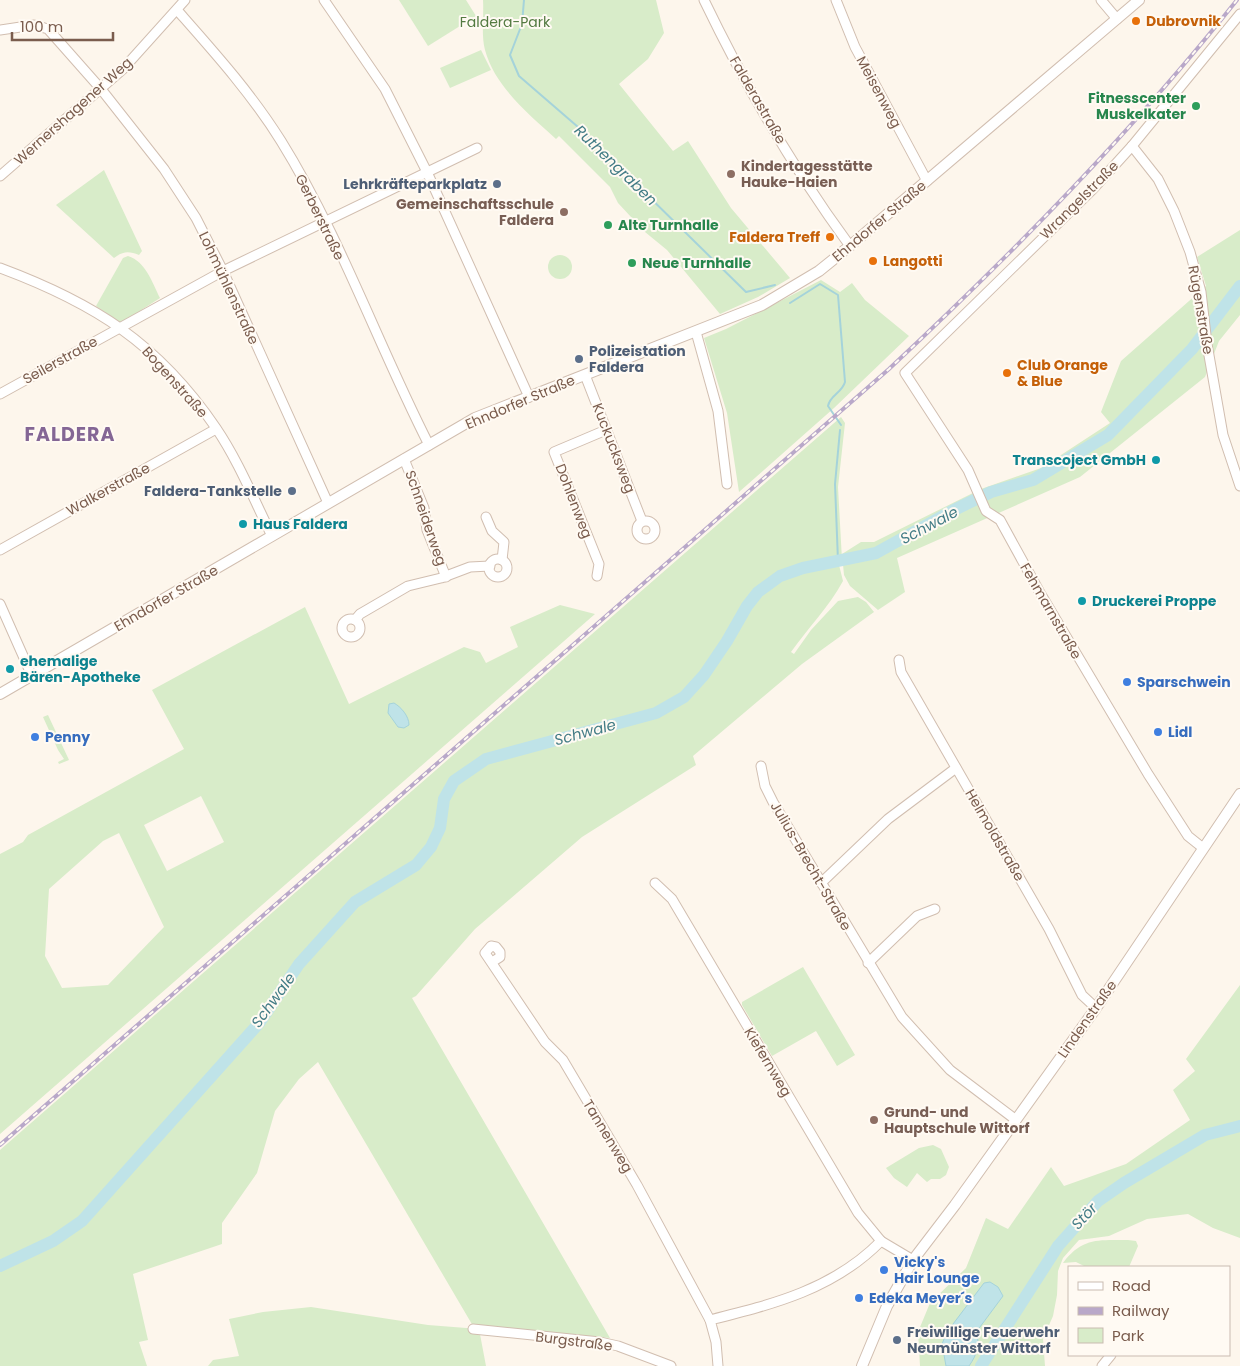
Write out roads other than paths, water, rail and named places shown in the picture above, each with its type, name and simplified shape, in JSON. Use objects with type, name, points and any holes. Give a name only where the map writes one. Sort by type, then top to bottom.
[{"type":"street","name":"Wernershagener Weg","points":[[0,176],[101,89],[154,37],[185,0]]},
{"type":"street","points":[[324,0],[385,89],[427,172],[530,397]]},
{"type":"street","name":"Falderastraße","points":[[704,0],[724,42],[794,162],[850,246]]},
{"type":"street","name":"Meisenweg","points":[[836,0],[855,47],[927,181]]},
{"type":"street","points":[[1101,0],[1117,19]]},
{"type":"street","name":"Ehndorfer Straße","points":[[0,694],[475,418],[696,332],[762,304],[789,290],[819,271],[850,246],[1139,0]]},
{"type":"street","name":"Gerberstraße","points":[[177,10],[227,66],[281,141],[324,221],[429,445]]},
{"type":"street","name":"Wrangelstraße","points":[[904,373],[988,294],[1093,189],[1132,146],[1240,14]]},
{"type":"street","name":"Lohmühlenstraße","points":[[0,30],[34,25],[48,29],[101,89],[164,169],[196,218],[223,271],[328,503]]},
{"type":"street","name":"Rügenstraße","points":[[1132,146],[1158,179],[1174,211],[1190,252],[1200,292],[1206,340],[1223,435],[1240,486]]},
{"type":"street","name":"Seilerstraße","points":[[0,394],[223,271],[477,148]]},
{"type":"street","name":"Bogenstraße","points":[[0,268],[49,286],[91,308],[120,327],[156,358],[188,392],[216,429],[242,473],[272,536]]},
{"type":"street","points":[[696,332],[718,411],[727,484]]},
{"type":"street","name":"Fehmarnstraße","points":[[904,373],[968,470],[986,511],[1000,520],[1094,685],[1166,804],[1188,836],[1203,848]]},
{"type":"street","name":"Kuckucksweg","points":[[585,375],[642,522]]},
{"type":"street","name":"Walkerstraße","points":[[0,550],[216,429]]},
{"type":"street","name":"Dohlenweg","points":[[597,576],[599,564],[554,452],[606,430]]},
{"type":"street","name":"Schneiderweg","points":[[404,459],[424,508],[427,530],[446,577]]},
{"type":"street","name":"Schneiderweg","points":[[486,517],[492,531],[504,542],[502,560],[507,568],[503,576],[497,577],[492,574],[490,566],[493,561],[502,560]]},
{"type":"street","name":"Schneiderweg","points":[[355,620],[360,614],[408,586],[446,577],[470,567],[490,566]]},
{"type":"street","points":[[0,604],[32,676]]},
{"type":"street","name":"Helmoldstraße","points":[[899,660],[901,672],[1049,929],[1082,995],[1096,1008]]},
{"type":"street","name":"Julius-Brecht-Straße","points":[[760,766],[765,786],[868,963],[902,1017],[936,1057],[964,1082],[1016,1120]]},
{"type":"street","points":[[821,883],[888,819],[956,768]]},
{"type":"street","name":"Lindenstraße","points":[[862,1366],[893,1294],[913,1260],[1096,1008],[1240,794]]},
{"type":"street","name":"Kiefernweg","points":[[655,883],[672,899],[858,1213],[881,1241],[913,1260]]},
{"type":"street","points":[[868,963],[917,916],[935,909]]},
{"type":"street","name":"Tannenweg","points":[[492,962],[545,1042],[563,1060],[637,1185],[710,1320],[716,1342],[718,1366]]},
{"type":"street","points":[[710,1320],[779,1302],[809,1291],[854,1265],[881,1241]]},
{"type":"street","name":"Burgstraße","points":[[473,1329],[607,1343],[671,1366]]},
{"type":"street","points":[[1102,1366],[1110,1356]]},
{"type":"water","points":[[394,703],[402,709],[408,718],[409,725],[404,728],[398,727],[388,713],[389,704]]},
{"type":"water","points":[[990,1282],[998,1287],[1003,1296],[977,1331],[978,1345],[974,1357],[969,1366],[946,1366],[942,1344],[947,1332],[984,1283]]},
{"type":"waterway","name":"Ruthengraben","points":[[524,0],[522,24],[510,55],[519,76],[578,127],[746,292],[775,285]]},
{"type":"waterway","name":"Ruthengraben","points":[[790,303],[820,284],[838,295],[845,382],[831,399],[828,406],[841,425]]},
{"type":"waterway","name":"Schwale","points":[[0,1266],[53,1241],[82,1221],[260,1022],[299,964],[355,902],[416,865],[431,847],[440,828],[444,799],[454,781],[486,759],[656,713],[684,697],[704,675],[727,641],[747,606],[758,592],[780,576],[803,568],[876,553],[991,492],[1033,480],[1108,435],[1192,349],[1240,286]]},
{"type":"waterway","name":"Ruthengraben","points":[[838,561],[835,484],[840,430]]},
{"type":"waterway","name":"Stör","points":[[981,1366],[1058,1246],[1098,1201],[1124,1183],[1205,1135],[1240,1126]]},
{"type":"railway","points":[[0,1145],[889,369],[981,281],[1070,191],[1197,49],[1237,0]]},
{"type":"place","name":"Dubrovnik","points":[[1136,21]]},
{"type":"place","name":"Fitnesscenter Muskelkater","points":[[1196,106]]},
{"type":"place","name":"Kindertagesstätte Hauke-Haien","points":[[731,174]]},
{"type":"place","name":"Lehrkräfteparkplatz","points":[[497,184]]},
{"type":"place","name":"Gemeinschaftsschule Faldera","points":[[564,212]]},
{"type":"place","name":"Alte Turnhalle","points":[[608,225]]},
{"type":"place","name":"Faldera Treff","points":[[830,237]]},
{"type":"place","name":"Langotti","points":[[873,261]]},
{"type":"place","name":"Neue Turnhalle","points":[[632,263]]},
{"type":"place","name":"Polizeistation Faldera","points":[[579,359]]},
{"type":"place","name":"Club Orange & Blue","points":[[1007,373]]},
{"type":"place","name":"Transcoject GmbH","points":[[1156,460]]},
{"type":"place","name":"Faldera-Tankstelle","points":[[292,491]]},
{"type":"place","name":"Haus Faldera","points":[[243,524]]},
{"type":"place","name":"Druckerei Proppe","points":[[1082,601]]},
{"type":"place","name":"ehemalige Bären-Apotheke","points":[[10,669]]},
{"type":"place","name":"Sparschwein","points":[[1127,682]]},
{"type":"place","name":"Lidl","points":[[1158,732]]},
{"type":"place","name":"Penny","points":[[35,737]]},
{"type":"place","name":"Grund- und Hauptschule Wittorf","points":[[874,1120]]},
{"type":"place","name":"Vicky's Hair Lounge","points":[[884,1270]]},
{"type":"place","name":"Edeka Meyer´s","points":[[859,1298]]},
{"type":"place","name":"Freiwillige Feuerwehr Neumünster Wittorf","points":[[897,1340]]},
{"type":"district","name":"FALDERA","points":[[70,434]]},
{"type":"park label","name":"Faldera-Park","points":[[505,22]]}]
